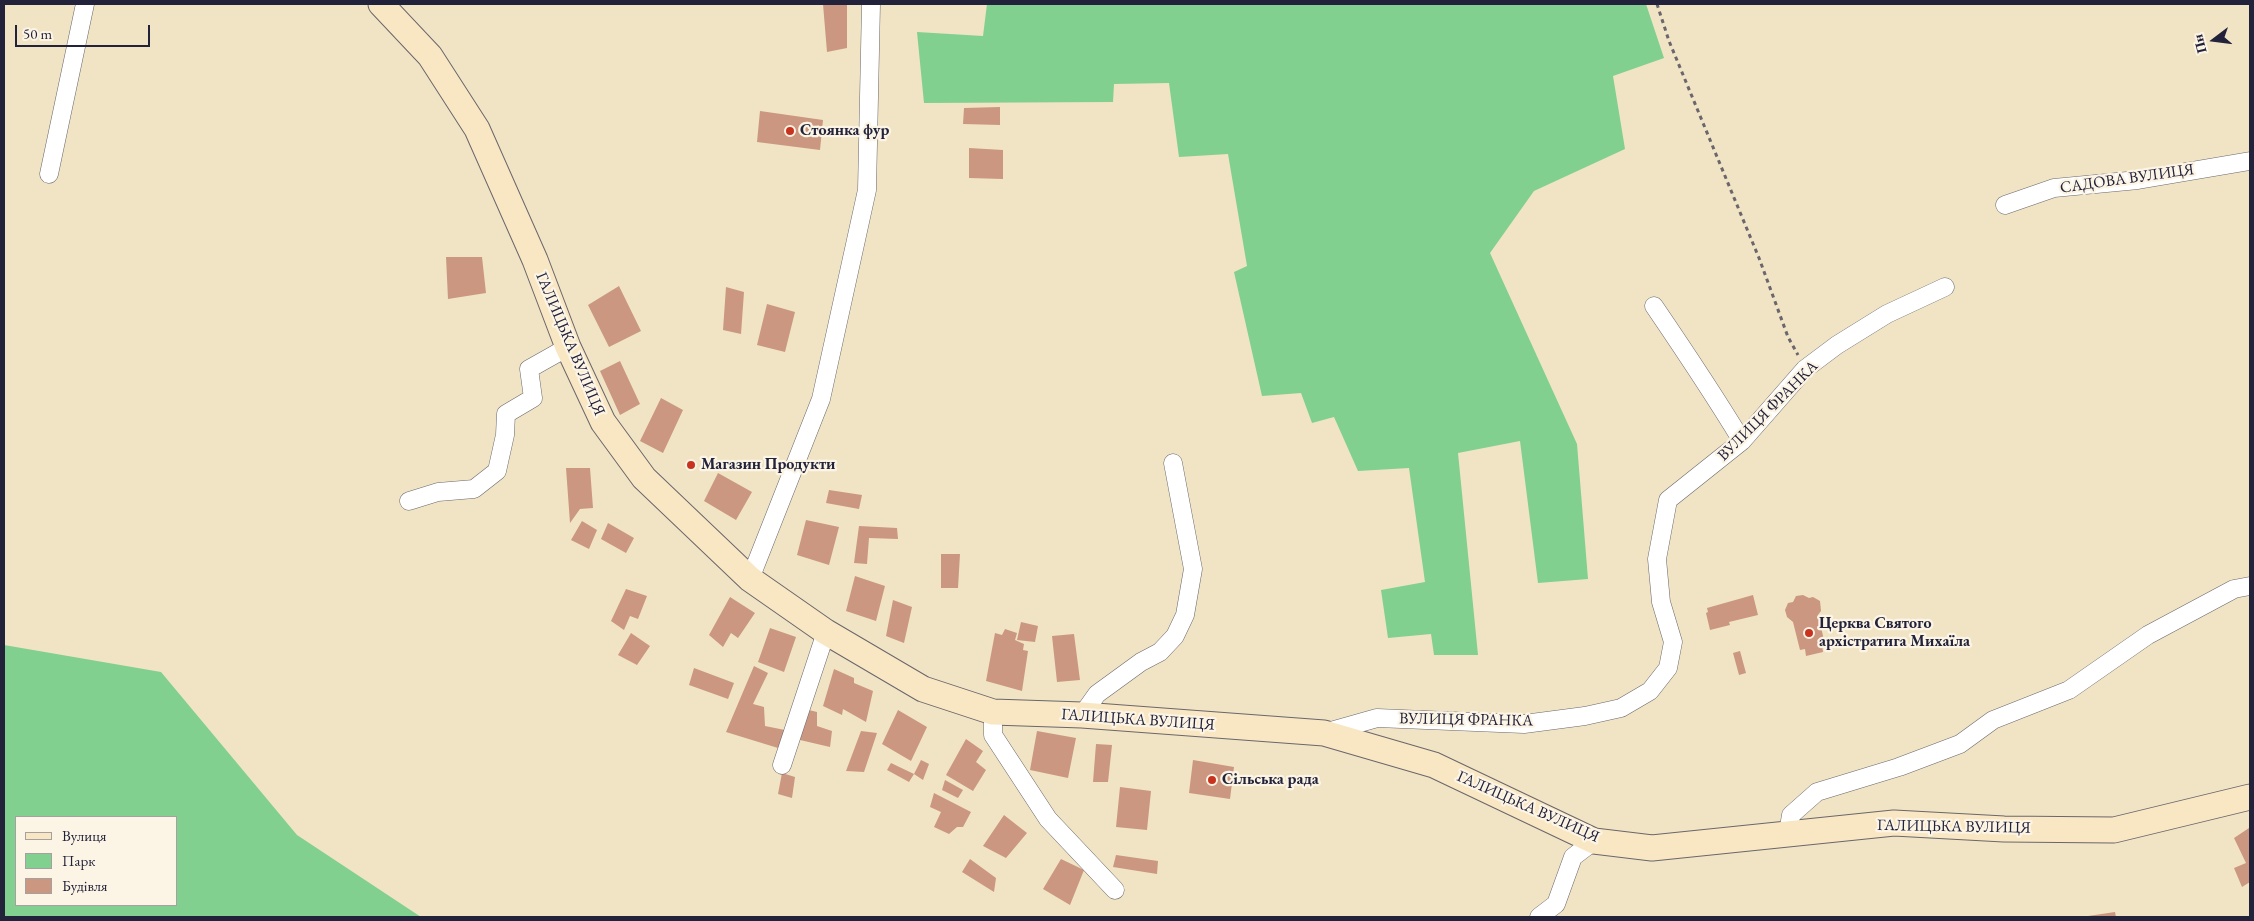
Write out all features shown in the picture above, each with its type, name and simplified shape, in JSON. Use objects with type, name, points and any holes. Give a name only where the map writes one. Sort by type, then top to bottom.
[{"type":"main road","name":"ГАЛИЦЬКА ВУЛИЦЯ","points":[[381,4],[430,56],[477,129],[535,260],[568,347],[603,422],[644,478],[750,579],[826,632],[923,689],[993,712],[1082,715],[1324,733],[1434,764],[1594,841],[1652,848],[1894,823],[2004,829],[2114,830],[2250,797]]},
{"type":"street","points":[[49,174],[85,4]]},
{"type":"street","points":[[750,579],[821,398],[866,190],[871,4]]},
{"type":"street","name":"САДОВА ВУЛИЦЯ","points":[[2005,205],[2054,188],[2138,180],[2250,162]]},
{"type":"street","name":"ВУЛИЦЯ ФРАНКА","points":[[1324,733],[1377,718],[1524,724],[1585,716],[1621,708],[1650,691],[1668,668],[1673,642],[1661,602],[1657,559],[1668,500],[1742,440],[1805,369],[1837,345],[1886,314],[1945,286]]},
{"type":"street","points":[[1654,306],[1690,362],[1711,390],[1742,440]]},
{"type":"street","points":[[409,501],[438,492],[474,489],[497,471],[506,435],[506,414],[533,398],[529,369],[568,347]]},
{"type":"street","points":[[1082,715],[1097,694],[1141,662],[1160,652],[1176,636],[1185,615],[1193,569],[1173,464]]},
{"type":"street","points":[[1788,833],[1791,815],[1817,792],[1960,744],[1993,720],[2069,690],[2148,635],[2234,589],[2250,586]]},
{"type":"street","points":[[782,765],[826,632]]},
{"type":"street","points":[[993,712],[992,735],[1048,818],[1115,890]]},
{"type":"street","points":[[1539,917],[1556,904],[1574,857],[1594,841]]},
{"type":"path","points":[[1657,4],[1669,41],[1759,258],[1788,337],[1805,369]]},
{"type":"green space","points":[[987,4],[1646,4],[1664,58],[1613,76],[1625,149],[1534,191],[1490,253],[1577,444],[1588,579],[1538,583],[1520,441],[1458,453],[1478,655],[1434,655],[1431,634],[1388,638],[1381,590],[1425,582],[1409,468],[1358,471],[1334,417],[1312,423],[1301,393],[1262,396],[1234,272],[1247,266],[1228,154],[1179,157],[1169,83],[1114,84],[1113,102],[924,103],[917,32],[983,36]]},
{"type":"green space","points":[[4,645],[161,672],[297,835],[421,917],[4,917]]},
{"type":"building","points":[[823,4],[847,4],[847,48],[827,52]]},
{"type":"building","points":[[1000,107],[1000,125],[963,124],[964,108]]},
{"type":"building","name":"Стоянка фур","points":[[760,111],[823,120],[820,150],[757,142]]},
{"type":"building","points":[[969,148],[1003,150],[1003,179],[969,178]]},
{"type":"building","points":[[446,257],[482,257],[486,293],[448,299]]},
{"type":"building","points":[[619,286],[641,331],[609,347],[588,305]]},
{"type":"building","points":[[726,287],[744,292],[741,334],[723,330]]},
{"type":"building","points":[[767,304],[795,312],[785,352],[757,345]]},
{"type":"building","points":[[620,361],[640,404],[620,415],[600,371]]},
{"type":"building","points":[[661,398],[683,410],[663,453],[640,441]]},
{"type":"building","points":[[566,468],[590,468],[593,508],[580,509],[570,523]]},
{"type":"building","points":[[718,473],[752,492],[736,520],[704,501]]},
{"type":"building","points":[[829,490],[862,495],[859,509],[826,503]]},
{"type":"building","points":[[806,520],[839,527],[829,565],[797,555]]},
{"type":"building","points":[[582,521],[597,530],[589,549],[571,540]]},
{"type":"building","points":[[608,523],[634,538],[626,553],[601,539]]},
{"type":"building","points":[[859,526],[897,528],[898,539],[869,538],[867,564],[854,563]]},
{"type":"building","points":[[941,554],[960,554],[958,588],[941,588]]},
{"type":"building","points":[[855,576],[885,586],[876,621],[846,611]]},
{"type":"building","points":[[626,589],[647,596],[638,619],[630,616],[624,630],[611,621]]},
{"type":"building","points":[[1753,595],[1758,615],[1729,622],[1730,625],[1710,630],[1706,613],[1708,612],[1707,608]]},
{"type":"building","name":"Церква Святого архістратига Михаїла","points":[[1803,595],[1820,601],[1821,611],[1818,615],[1825,644],[1822,645],[1823,652],[1806,656],[1805,649],[1800,650],[1793,622],[1787,617],[1785,610],[1788,603],[1793,602],[1796,596]]},
{"type":"building","points":[[730,597],[755,613],[738,638],[731,633],[723,647],[709,635]]},
{"type":"building","points":[[893,600],[912,607],[904,643],[886,636]]},
{"type":"building","points":[[1021,622],[1038,626],[1035,642],[1017,640]]},
{"type":"building","points":[[770,628],[796,637],[784,672],[758,662]]},
{"type":"building","points":[[1005,629],[1017,633],[1015,640],[1024,644],[1023,650],[1028,651],[1022,691],[986,681],[995,633],[1002,635]]},
{"type":"building","points":[[631,633],[650,646],[637,665],[618,655]]},
{"type":"building","points":[[1074,634],[1080,680],[1057,682],[1052,636]]},
{"type":"building","points":[[1740,651],[1746,673],[1739,675],[1733,653]]},
{"type":"building","points":[[754,666],[768,673],[753,704],[764,707],[765,726],[785,730],[778,748],[726,732]]},
{"type":"building","points":[[694,668],[734,683],[728,699],[689,685]]},
{"type":"building","points":[[834,669],[854,678],[854,683],[873,691],[866,722],[843,709],[842,715],[823,706]]},
{"type":"building","points":[[809,710],[817,712],[817,726],[832,731],[830,747],[800,740]]},
{"type":"building","points":[[898,710],[927,727],[911,761],[882,744]]},
{"type":"building","points":[[861,731],[877,733],[864,772],[846,771]]},
{"type":"building","points":[[1037,731],[1076,738],[1068,778],[1030,770]]},
{"type":"building","points":[[966,739],[983,751],[976,762],[986,770],[973,791],[946,775]]},
{"type":"building","points":[[1096,744],[1112,745],[1108,782],[1093,782]]},
{"type":"building","points":[[921,760],[929,764],[923,780],[914,774]]},
{"type":"building","name":"Сільська рада","points":[[1193,760],[1234,767],[1230,799],[1189,793]]},
{"type":"building","points":[[891,763],[914,774],[909,782],[887,770]]},
{"type":"building","points":[[782,773],[795,777],[792,798],[778,794]]},
{"type":"building","points":[[945,780],[963,790],[958,798],[942,790]]},
{"type":"building","points":[[1120,787],[1151,791],[1147,830],[1116,827]]},
{"type":"building","points":[[934,793],[971,812],[963,827],[957,827],[949,834],[934,827],[941,812],[930,807]]},
{"type":"building","points":[[1004,815],[1027,833],[1006,858],[983,846]]},
{"type":"building","points":[[2249,828],[2250,882],[2242,887],[2234,868],[2246,863],[2234,838]]},
{"type":"building","points":[[1116,855],[1158,861],[1157,874],[1113,867]]},
{"type":"building","points":[[970,859],[996,878],[994,892],[962,872]]},
{"type":"building","points":[[1061,859],[1084,870],[1070,905],[1043,889]]},
{"type":"building","points":[[2115,912],[2116,917],[2088,916]]},
{"type":"place","name":"Стоянка фур","points":[[790,131]]},
{"type":"place","name":"Магазин Продукти","points":[[691,465]]},
{"type":"place","name":"Церква Святого архістратига Михаїла","points":[[1809,633]]},
{"type":"place","name":"Сільська рада","points":[[1212,780]]}]
